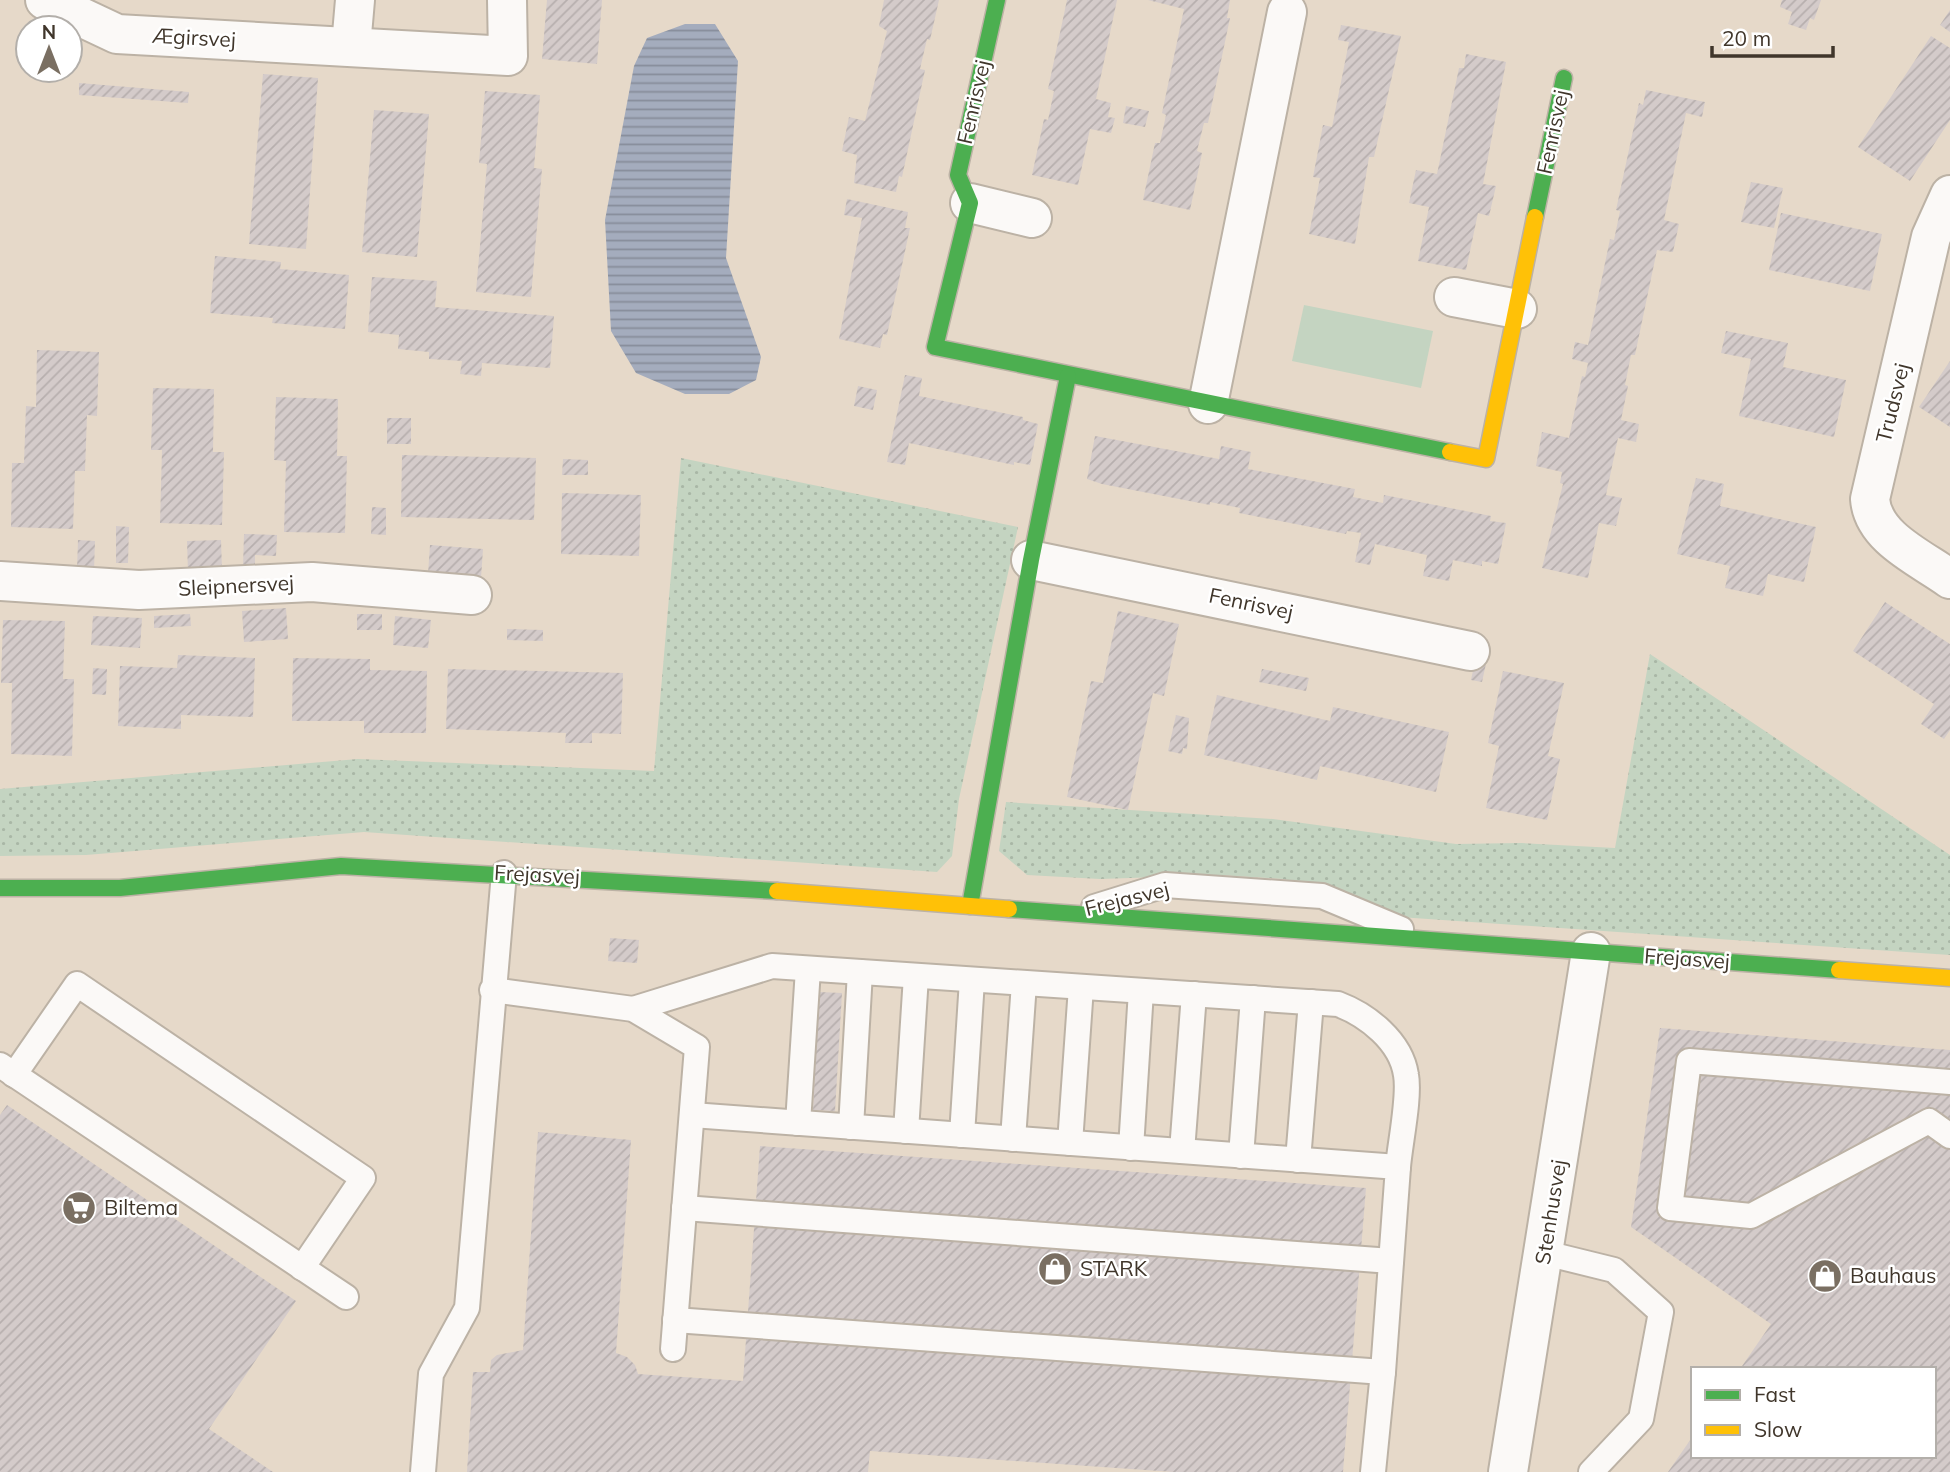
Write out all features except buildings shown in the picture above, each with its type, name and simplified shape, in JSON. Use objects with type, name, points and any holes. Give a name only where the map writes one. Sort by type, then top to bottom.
[{"type":"street","name":"Ægirsvej","points":[[45,0],[117,34],[508,56],[507,0]]},
{"type":"street","points":[[351,46],[355,0]]},
{"type":"street","name":"Fenrisvej","points":[[997,0],[958,176],[970,203],[935,347],[1486,459],[1564,78]]},
{"type":"street","points":[[1208,404],[1287,12]]},
{"type":"street","name":"Trudsvej","points":[[1950,195],[1931,237],[1870,499],[1874,518],[1886,534],[1950,579]]},
{"type":"street","points":[[970,203],[1032,218]]},
{"type":"street","points":[[1454,297],[1517,309]]},
{"type":"street","points":[[970,906],[1031,560],[1068,376]]},
{"type":"street","name":"Fenrisvej","points":[[1031,560],[1470,651]]},
{"type":"street","name":"Sleipnersvej","points":[[0,581],[139,590],[312,582],[472,595]]},
{"type":"street","name":"Frejasvej","points":[[0,888],[120,888],[341,866],[503,873],[1950,978]]},
{"type":"street","name":"Stenhusvej","points":[[1508,1472],[1591,951]]},
{"type":"lane","points":[[423,1472],[431,1374],[467,1308],[503,873]]},
{"type":"lane","name":"Frejasvej","points":[[1073,914],[1165,885],[1322,896],[1424,939]]},
{"type":"lane","points":[[633,1009],[772,966],[1338,1004],[1359,1012],[1394,1045],[1406,1075],[1373,1472]]},
{"type":"lane","points":[[798,1123],[808,969]]},
{"type":"lane","points":[[851,1127],[860,972]]},
{"type":"lane","points":[[906,1131],[916,976]]},
{"type":"lane","points":[[962,1135],[972,980]]},
{"type":"lane","points":[[1013,1139],[1024,983]]},
{"type":"lane","points":[[302,1268],[363,1178],[77,984],[7,1070],[302,1268],[346,1297]]},
{"type":"lane","points":[[1070,1143],[1081,987]]},
{"type":"lane","points":[[492,990],[633,1009],[697,1046],[673,1349]]},
{"type":"lane","points":[[1131,1148],[1141,991]]},
{"type":"lane","points":[[1182,1151],[1194,994]]},
{"type":"lane","points":[[1241,1156],[1253,998]]},
{"type":"lane","points":[[1298,1160],[1311,1002]]},
{"type":"lane","points":[[1950,1082],[1689,1061],[1670,1208],[1751,1216],[1929,1121],[1950,1136]]},
{"type":"lane","points":[[692,1115],[1398,1167]]},
{"type":"lane","points":[[684,1208],[1391,1261]]},
{"type":"lane","points":[[1545,1253],[1614,1270],[1661,1312],[1641,1419],[1591,1472]]},
{"type":"lane","points":[[675,1320],[1382,1372]]},
{"type":"green space","points":[[1304,305],[1433,331],[1421,388],[1292,361]]},
{"type":"green space","points":[[681,458],[1018,527],[959,799],[952,856],[937,872],[364,832],[86,855],[0,856],[0,789],[358,759],[654,771]]},
{"type":"green space","points":[[1650,654],[1950,855],[1950,955],[1399,917],[1284,879],[1219,875],[1100,879],[1027,875],[999,851],[1006,802],[1273,819],[1456,844],[1521,843],[1615,848]]},
{"type":"water","points":[[685,24],[715,24],[738,61],[726,258],[761,357],[756,380],[729,394],[685,394],[636,373],[611,331],[605,220],[634,66],[647,38]]},
{"type":"traffic: fast","points":[[997,0],[958,175],[970,203],[935,347],[1450,452]]},
{"type":"traffic: fast","points":[[1535,217],[1564,78]]},
{"type":"traffic: fast","points":[[970,906],[1031,560],[1068,376]]},
{"type":"traffic: fast","points":[[0,888],[120,888],[341,866],[777,891]]},
{"type":"traffic: fast","points":[[1009,909],[1839,970]]},
{"type":"traffic: slow","points":[[1450,452],[1486,459],[1535,217]]},
{"type":"traffic: slow","points":[[777,891],[1009,909]]},
{"type":"traffic: slow","points":[[1839,970],[1950,978]]},
{"type":"place","name":"Biltema","points":[[79,1208]]},
{"type":"place","name":"STARK","points":[[1055,1269]]},
{"type":"place","name":"Bauhaus","points":[[1825,1276]]}]
